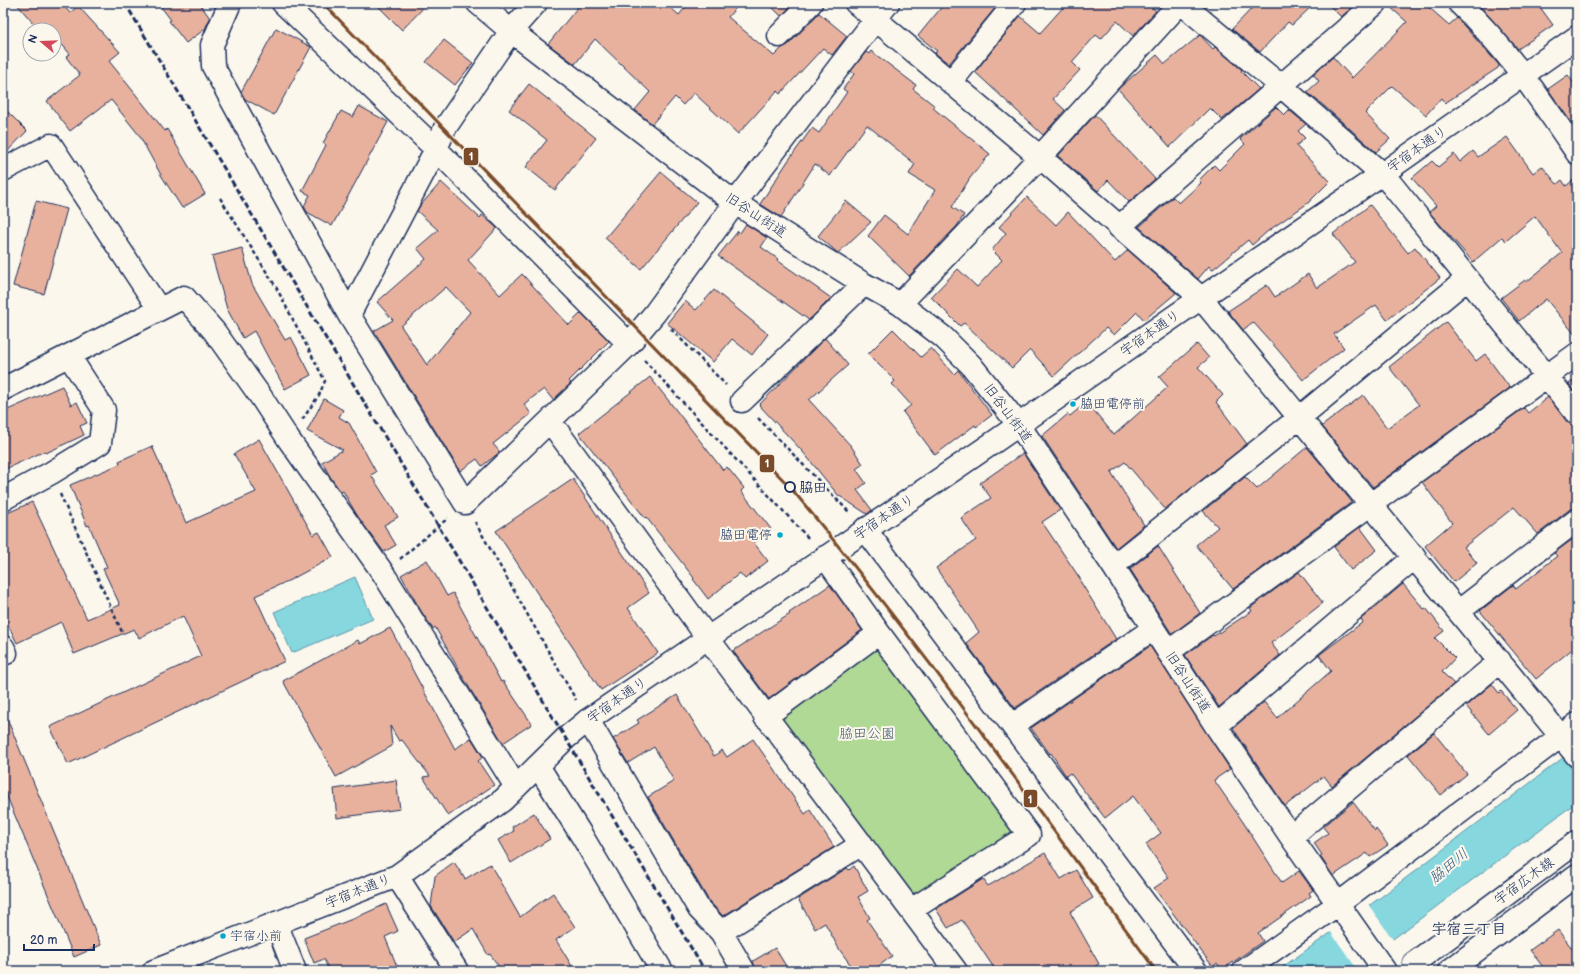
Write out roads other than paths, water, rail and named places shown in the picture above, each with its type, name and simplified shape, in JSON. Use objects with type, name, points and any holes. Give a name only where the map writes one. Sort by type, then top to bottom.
[{"type":"street","points":[[230,3],[212,45],[213,66],[349,315],[465,503],[629,344],[655,313],[735,203],[882,11]]},
{"type":"street","points":[[283,3],[436,149],[629,344]]},
{"type":"street","name":"旧谷山街道","points":[[478,3],[511,31],[735,203],[864,284],[900,304],[943,337],[971,365],[1019,425],[1113,566],[1216,726],[1291,837],[1382,966]]},
{"type":"street","points":[[349,315],[436,149],[445,128],[511,31],[536,3]]},
{"type":"street","points":[[779,36],[811,3]]},
{"type":"street","points":[[856,3],[882,11],[951,82],[1040,157],[1201,298],[1500,661],[1571,741],[1342,910],[1244,971]]},
{"type":"street","points":[[951,82],[1015,3]]},
{"type":"street","points":[[900,304],[1040,157],[1181,3],[1281,86],[1382,174],[1577,414]]},
{"type":"street","points":[[1119,227],[1376,3]]},
{"type":"street","points":[[1459,3],[1471,14],[1523,75],[1577,153]]},
{"type":"street","name":"宇宿本通り","points":[[154,971],[397,876],[504,800],[566,738],[588,720],[707,637],[1019,425],[1577,37]]},
{"type":"street","points":[[3,170],[51,145],[159,309]]},
{"type":"street","points":[[1113,566],[1299,418],[1467,279]]},
{"type":"street","points":[[742,401],[864,284]]},
{"type":"street","points":[[3,389],[184,297],[214,331],[261,396],[289,440],[383,573],[516,787]]},
{"type":"street","points":[[1168,652],[1372,505],[1577,354]]},
{"type":"street","points":[[3,499],[51,473],[100,443],[104,410],[69,356]]},
{"type":"street","points":[[550,421],[766,717],[956,971]]},
{"type":"street","points":[[1459,611],[1577,520]]},
{"type":"street","points":[[865,529],[1196,971]]},
{"type":"street","points":[[825,557],[879,633],[1029,835],[911,910]]},
{"type":"street","points":[[1216,726],[1415,557]]},
{"type":"street","points":[[1013,725],[1153,629]]},
{"type":"street","points":[[766,717],[879,633]]},
{"type":"street","points":[[1291,837],[1500,661]]},
{"type":"street","points":[[588,720],[699,909],[721,932],[744,971]]},
{"type":"street","points":[[538,766],[582,836],[662,971]]},
{"type":"street","name":"宇宿広木線","points":[[1414,963],[1577,842]]},
{"type":"street","points":[[721,932],[862,844]]},
{"type":"street","points":[[1449,971],[1577,875]]},
{"type":"street","points":[[397,876],[457,971]]},
{"type":"street","points":[[276,923],[295,971]]},
{"type":"water","points":[[355,577],[373,619],[292,653],[274,612]]},
{"type":"water","name":"脇田川","points":[[1577,747],[1577,802],[1350,971],[1277,971],[1381,897]]},
{"type":"railway","points":[[125,3],[705,971]]},
{"type":"place","name":"脇田電停前","points":[[1073,404]]},
{"type":"place","name":"脇田","points":[[790,487]]},
{"type":"place","name":"脇田電停","points":[[780,535]]},
{"type":"place","name":"宇宿小前","points":[[223,936]]},
{"type":"district","name":"宇宿三丁目","points":[[1469,929]]},
{"type":"park label","name":"脇田公園","points":[[867,733]]}]
